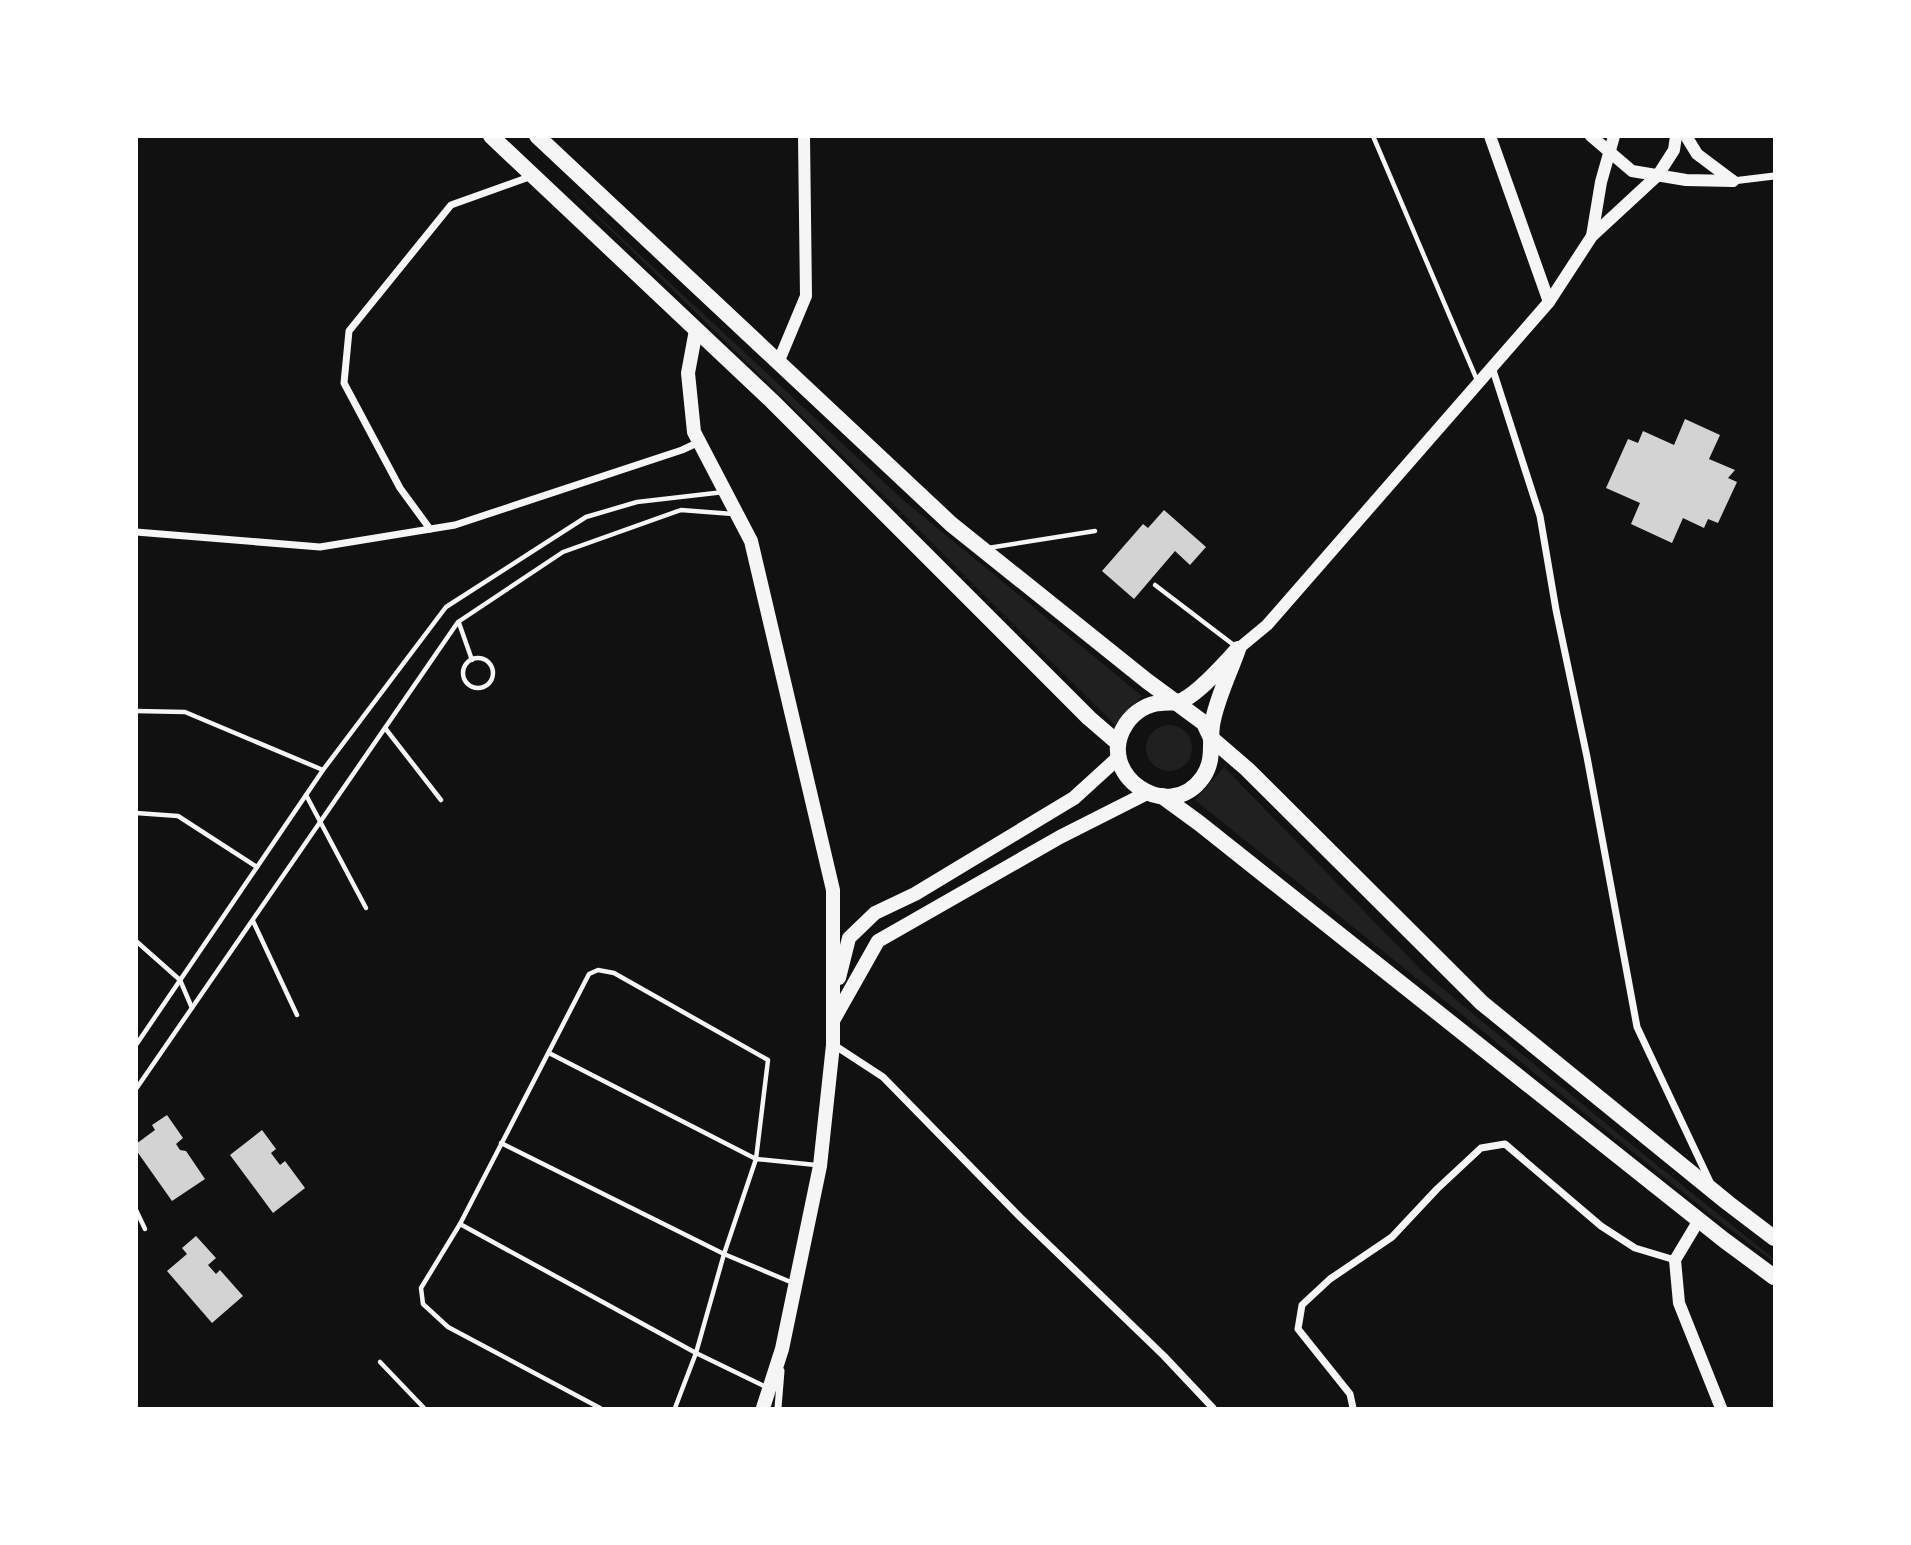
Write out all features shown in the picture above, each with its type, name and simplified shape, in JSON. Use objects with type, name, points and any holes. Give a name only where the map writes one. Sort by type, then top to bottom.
[{"type":"highway","points":[[491,136],[812,440],[1119,750]]},
{"type":"highway","points":[[537,136],[951,524],[1147,681],[1204,723],[1211,738],[1247,769],[1482,1003],[1774,1238]]},
{"type":"highway","points":[[1155,795],[1177,795],[1202,780],[1209,767],[1212,752],[1213,720],[1238,649]]},
{"type":"highway","points":[[1238,649],[1201,687],[1178,702],[1157,703],[1136,713],[1128,721],[1119,750],[1124,772],[1134,784],[1210,831],[1774,1277]]},
{"type":"main road","points":[[696,330],[688,373],[694,432],[751,541],[833,890],[833,1045],[820,1166],[782,1349],[763,1409]]},
{"type":"main road","points":[[834,1021],[841,968],[849,938],[875,913],[915,894],[1074,798],[1119,750]]},
{"type":"main road","points":[[834,1021],[878,941],[1060,837],[1155,795]]},
{"type":"main road","points":[[752,1409],[782,1349]]},
{"type":"street","points":[[778,363],[806,296],[804,136]]},
{"type":"street","points":[[1490,136],[1549,302]]},
{"type":"street","points":[[1591,136],[1632,172],[1686,180],[1734,181],[1774,177]]},
{"type":"street","points":[[1592,236],[1601,182],[1614,136]]},
{"type":"street","points":[[1238,649],[1267,625],[1549,302],[1592,236],[1657,175],[1674,150],[1676,136]]},
{"type":"street","points":[[1686,136],[1697,154],[1734,181]]},
{"type":"street","points":[[430,529],[400,488],[344,383],[349,331],[451,205],[532,176]]},
{"type":"street","points":[[1492,367],[1540,516],[1637,1027],[1714,1192]]},
{"type":"street","points":[[136,532],[320,547],[430,529],[467,520],[682,450],[699,442]]},
{"type":"street","points":[[833,1045],[883,1077],[1020,1217],[1164,1356],[1213,1409]]},
{"type":"street","points":[[1353,1409],[1350,1394],[1298,1329],[1303,1305],[1330,1279],[1392,1237],[1437,1189],[1481,1148],[1505,1144],[1601,1226],[1635,1248],[1675,1260]]},
{"type":"street","points":[[1699,1220],[1675,1260],[1679,1303],[1721,1409]]},
{"type":"street","points":[[778,1409],[782,1349]]},
{"type":"lane","points":[[1373,136],[1478,383]]},
{"type":"lane","points":[[136,1045],[323,770],[446,607],[586,517],[637,502],[724,492]]},
{"type":"lane","points":[[136,1089],[458,622],[563,552],[681,510],[736,515]]},
{"type":"lane","points":[[982,549],[1095,531]]},
{"type":"lane","points":[[1155,585],[1238,649]]},
{"type":"lane","points":[[458,622],[472,660]]},
{"type":"lane","points":[[482,658],[492,668],[493,677],[483,687],[469,685],[464,676],[465,666],[472,660],[482,658]]},
{"type":"lane","points":[[136,711],[186,712],[323,770]]},
{"type":"lane","points":[[385,728],[441,800]]},
{"type":"lane","points":[[306,795],[366,908]]},
{"type":"lane","points":[[136,813],[178,816],[257,867]]},
{"type":"lane","points":[[253,921],[297,1015]]},
{"type":"lane","points":[[136,941],[180,979],[192,1009]]},
{"type":"lane","points":[[600,1409],[448,1326],[423,1304],[421,1288],[460,1224],[589,974],[598,970],[614,973],[768,1060],[756,1159],[724,1254],[696,1353],[675,1409]]},
{"type":"lane","points":[[549,1053],[756,1159],[820,1166]]},
{"type":"lane","points":[[501,1143],[724,1254],[796,1284]]},
{"type":"lane","points":[[136,1210],[145,1228]]},
{"type":"lane","points":[[460,1224],[696,1353],[764,1385]]},
{"type":"lane","points":[[380,1362],[424,1409]]},
{"type":"shaded area","points":[[554,175],[903,500],[1142,696],[1115,725],[897,508]]},
{"type":"shaded area","points":[[1169,725],[1185,732],[1192,748],[1185,764],[1169,771],[1153,764],[1146,748],[1153,732]]},
{"type":"shaded area","points":[[1224,767],[1425,974],[1774,1259],[1774,1262],[1711,1215],[1195,800]]},
{"type":"building","points":[[1685,419],[1720,435],[1709,459],[1735,470],[1728,478],[1737,482],[1718,523],[1708,519],[1704,528],[1683,518],[1672,543],[1631,524],[1640,503],[1606,488],[1628,439],[1638,443],[1643,431],[1674,445]]},
{"type":"building","points":[[1164,510],[1206,547],[1190,565],[1175,551],[1134,599],[1102,571],[1143,524],[1148,528]]},
{"type":"building","points":[[167,1115],[183,1138],[176,1144],[180,1150],[186,1151],[205,1179],[172,1201],[136,1150],[136,1144],[155,1130],[152,1125]]},
{"type":"building","points":[[262,1130],[276,1149],[271,1153],[280,1165],[285,1161],[305,1188],[273,1213],[230,1155]]},
{"type":"building","points":[[196,1236],[216,1258],[208,1265],[216,1274],[220,1270],[243,1296],[212,1323],[167,1271],[187,1254],[182,1248]]}]
